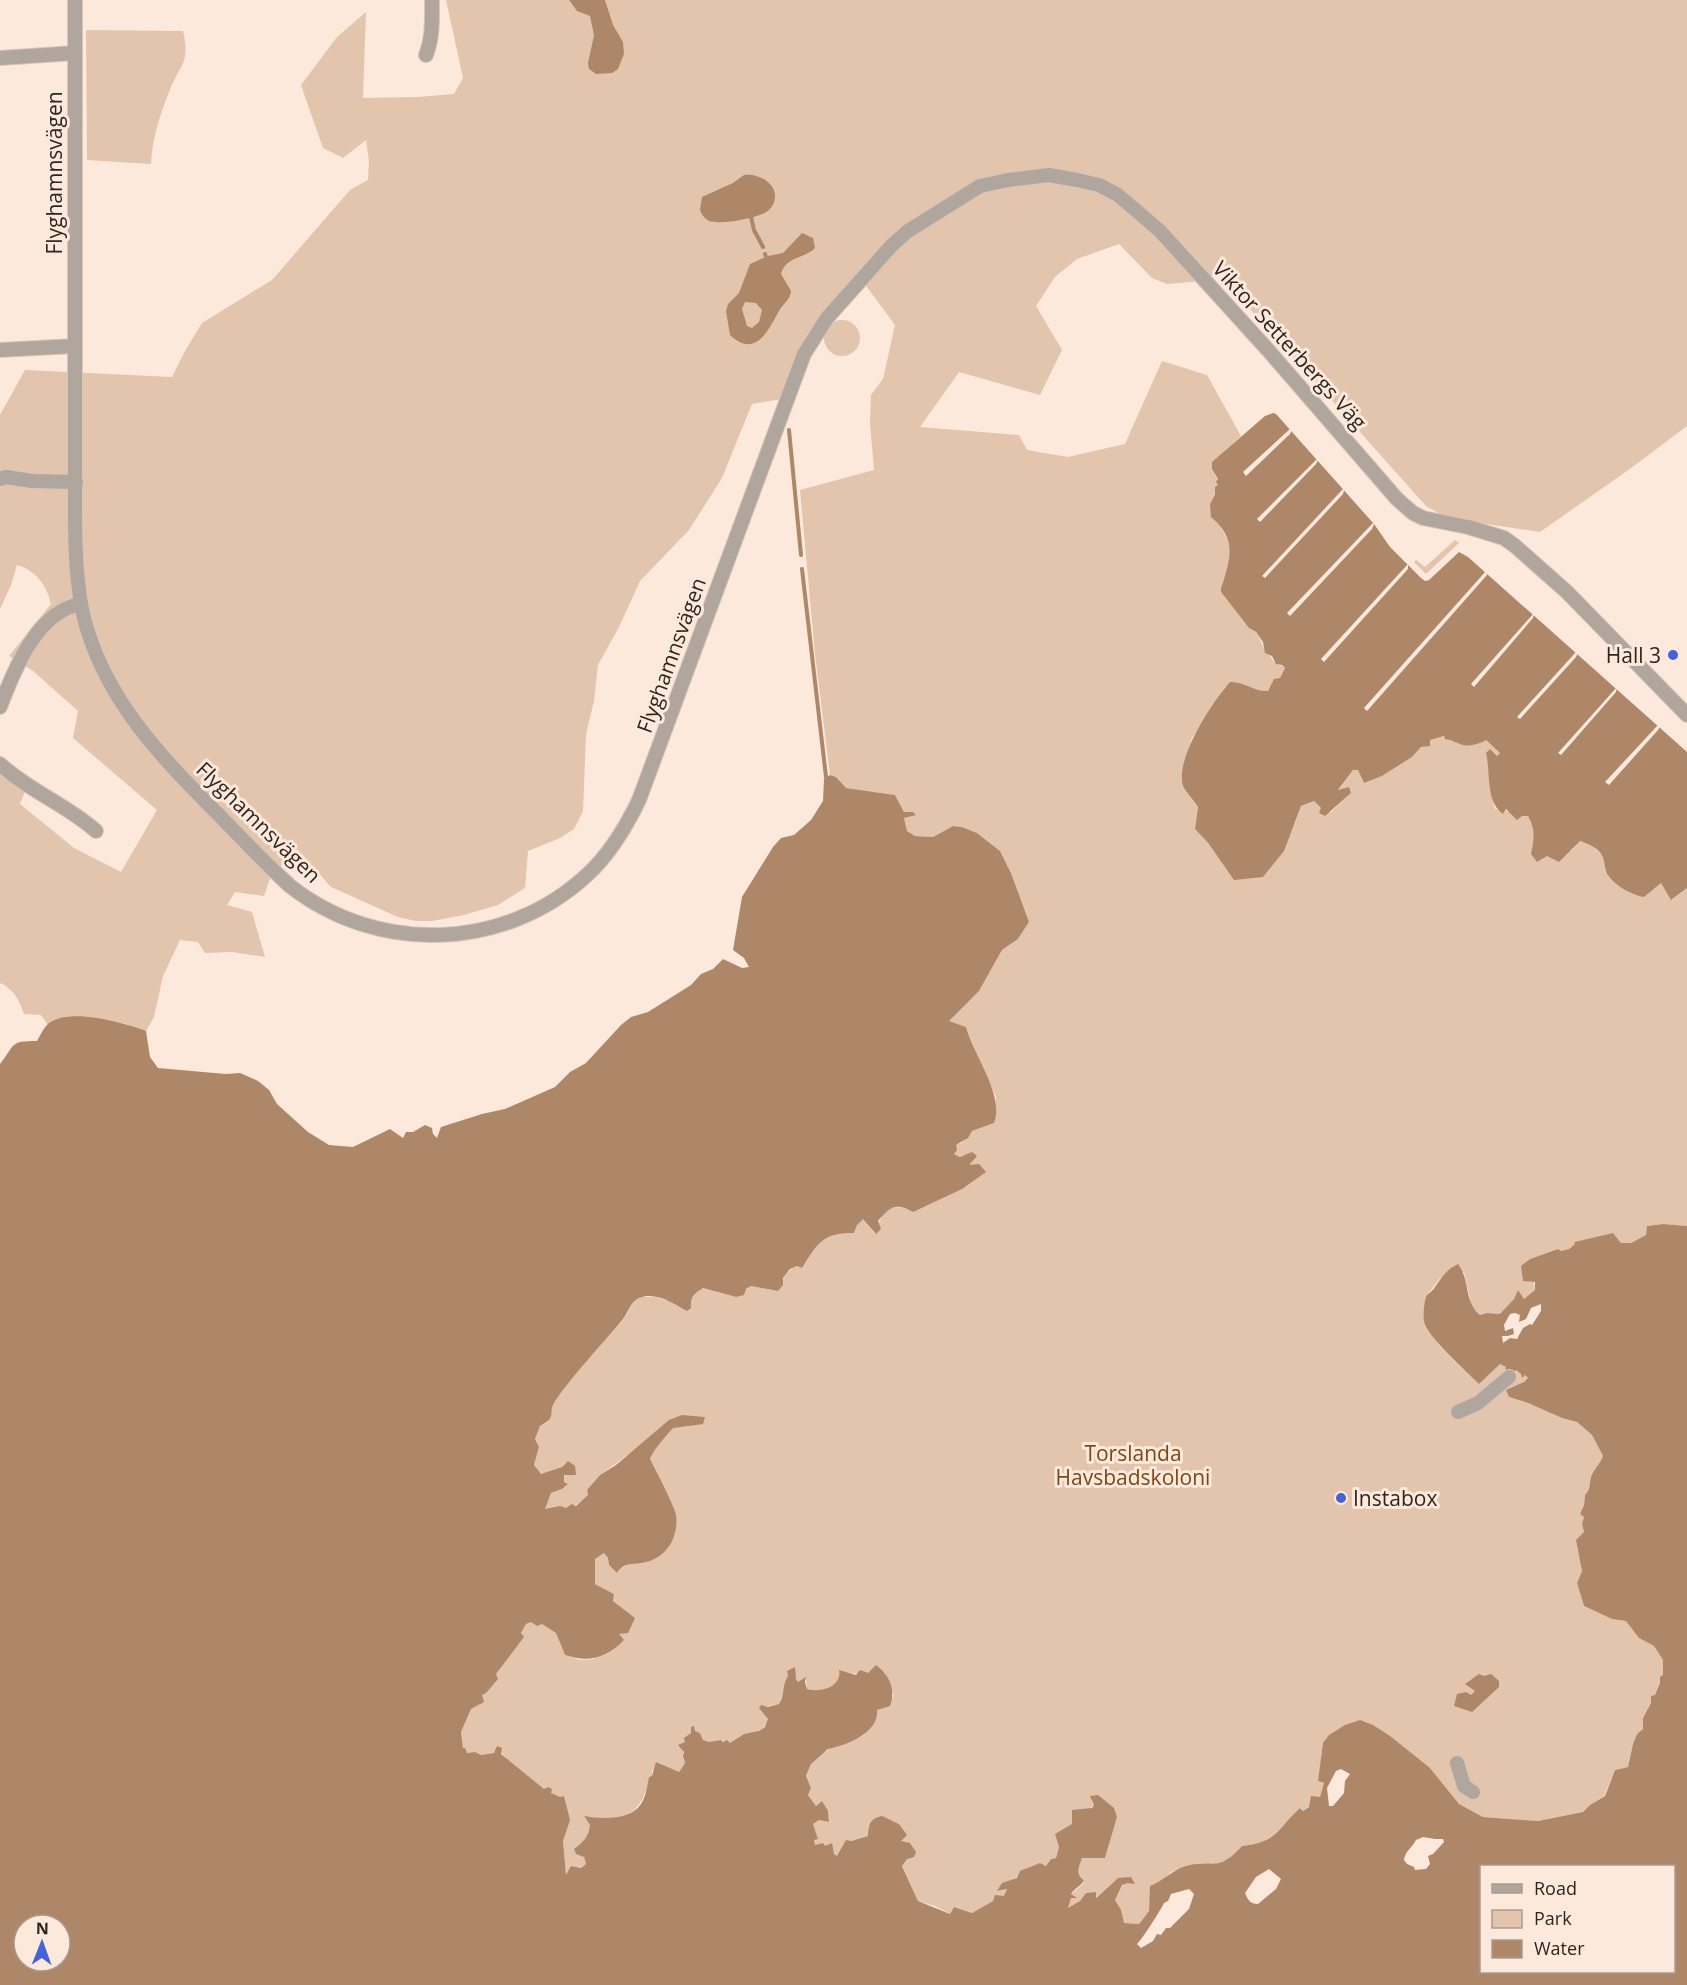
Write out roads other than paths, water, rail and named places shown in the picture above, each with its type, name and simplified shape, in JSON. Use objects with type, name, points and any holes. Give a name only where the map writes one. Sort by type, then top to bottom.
[{"type":"street","name":"Flyghamnsvägen","points":[[75,0],[75,540],[81,604],[97,656],[116,694],[140,730],[177,773],[256,854],[301,895],[328,911],[364,926],[414,936],[463,934],[518,919],[555,900],[589,873],[614,843],[633,812],[670,719],[795,377],[814,339],[827,318],[838,306]]},
{"type":"street","points":[[426,56],[431,43],[433,27],[432,0]]},
{"type":"street","points":[[0,58],[75,52]]},
{"type":"street","name":"Viktor Setterbergs Väg","points":[[838,306],[908,231],[980,186],[1049,175],[1099,185],[1118,195],[1160,231],[1268,350],[1397,499],[1413,513],[1423,518],[1468,527],[1504,538],[1515,546],[1568,592],[1687,715]]},
{"type":"street","points":[[0,350],[75,346]]},
{"type":"street","points":[[0,479],[6,477],[32,481],[76,482]]},
{"type":"street","points":[[0,706],[16,666],[28,646],[50,621],[67,607],[81,604]]},
{"type":"street","points":[[0,764],[29,786],[83,819],[96,831]]},
{"type":"street","points":[[1458,1412],[1478,1403],[1509,1377]]},
{"type":"street","points":[[1457,1763],[1464,1786],[1473,1792]]},
{"type":"water","points":[[569,0],[605,0],[613,25],[623,42],[624,54],[618,69],[612,73],[596,74],[589,69],[588,63],[594,35],[590,16],[577,11]]},
{"type":"water","points":[[744,175],[752,175],[765,180],[774,190],[774,203],[769,210],[758,216],[731,221],[715,222],[706,219],[700,210],[702,197],[733,183]]},
{"type":"water","points":[[802,233],[813,238],[815,248],[811,252],[791,261],[783,268],[781,274],[791,291],[788,300],[770,327],[760,340],[754,343],[739,342],[730,335],[726,311],[728,304],[739,293],[750,264],[768,256],[783,253]],"holes":[[[745,302],[756,303],[762,310],[759,322],[752,328],[747,326],[742,309]]]},
{"type":"water","points":[[1273,413],[1374,524],[1390,547],[1421,578],[1425,581],[1429,580],[1459,552],[1468,557],[1687,752],[1687,888],[1671,900],[1661,883],[1644,897],[1629,892],[1615,883],[1608,875],[1603,857],[1598,850],[1580,841],[1559,862],[1547,856],[1537,862],[1531,854],[1534,835],[1528,816],[1522,816],[1517,820],[1506,809],[1503,814],[1493,802],[1486,753],[1490,749],[1497,756],[1500,753],[1486,740],[1466,745],[1445,739],[1444,736],[1430,740],[1430,746],[1421,747],[1412,757],[1382,776],[1364,783],[1358,770],[1353,770],[1338,790],[1349,787],[1351,793],[1325,816],[1319,813],[1321,808],[1314,801],[1301,806],[1284,851],[1263,877],[1234,880],[1209,844],[1195,829],[1198,807],[1184,788],[1182,777],[1184,763],[1196,732],[1230,682],[1268,691],[1274,679],[1280,678],[1285,668],[1276,664],[1272,656],[1265,653],[1263,642],[1256,632],[1249,628],[1221,592],[1230,550],[1225,533],[1211,517],[1210,504],[1215,494],[1215,487],[1218,485],[1212,462],[1265,416]]},
{"type":"water","points":[[830,775],[836,777],[846,788],[895,795],[904,812],[913,812],[916,815],[904,818],[907,831],[915,836],[933,837],[953,826],[977,833],[1000,851],[1011,873],[1029,922],[1018,939],[1002,950],[979,991],[949,1021],[966,1027],[992,1088],[996,1112],[994,1123],[972,1131],[968,1138],[956,1145],[957,1150],[954,1154],[960,1157],[972,1152],[977,1156],[969,1165],[979,1164],[986,1172],[962,1189],[913,1212],[902,1207],[890,1209],[878,1221],[881,1229],[876,1234],[863,1219],[857,1225],[854,1233],[828,1237],[817,1246],[802,1268],[797,1266],[790,1269],[783,1278],[783,1285],[778,1291],[751,1286],[746,1289],[744,1295],[736,1297],[703,1288],[693,1296],[691,1308],[687,1311],[658,1297],[645,1296],[634,1302],[623,1319],[555,1401],[551,1417],[540,1426],[535,1439],[539,1447],[534,1465],[541,1474],[562,1467],[568,1461],[575,1466],[576,1475],[564,1475],[564,1482],[568,1484],[551,1493],[545,1509],[560,1506],[566,1508],[572,1504],[576,1506],[588,1495],[587,1490],[600,1475],[616,1465],[669,1420],[682,1415],[705,1417],[703,1424],[673,1428],[650,1459],[676,1515],[673,1540],[657,1558],[625,1566],[617,1573],[609,1565],[604,1553],[595,1559],[595,1584],[614,1594],[613,1601],[635,1618],[628,1633],[619,1634],[624,1640],[604,1655],[582,1659],[565,1655],[556,1633],[542,1624],[537,1626],[531,1622],[526,1624],[521,1633],[524,1637],[496,1674],[498,1679],[482,1695],[484,1702],[471,1709],[461,1732],[463,1748],[467,1753],[475,1752],[481,1755],[494,1753],[497,1746],[502,1748],[501,1754],[544,1789],[548,1787],[552,1789],[551,1793],[560,1797],[564,1796],[570,1820],[563,1841],[566,1875],[571,1866],[581,1868],[586,1864],[584,1857],[576,1854],[574,1849],[588,1833],[590,1825],[584,1816],[614,1818],[636,1810],[644,1798],[649,1777],[652,1776],[656,1762],[679,1772],[685,1763],[684,1752],[678,1745],[685,1742],[684,1738],[691,1733],[691,1727],[694,1726],[695,1731],[700,1733],[703,1740],[723,1742],[727,1740],[730,1743],[744,1734],[759,1731],[765,1727],[768,1719],[759,1708],[761,1705],[768,1707],[779,1704],[788,1676],[787,1671],[795,1667],[798,1682],[806,1677],[807,1689],[818,1690],[834,1685],[839,1676],[839,1670],[856,1675],[860,1670],[868,1673],[876,1665],[885,1674],[892,1688],[890,1706],[877,1710],[873,1725],[860,1737],[827,1749],[811,1764],[806,1776],[811,1788],[808,1795],[816,1806],[822,1801],[828,1811],[829,1822],[819,1820],[813,1824],[818,1839],[814,1840],[815,1845],[823,1843],[825,1846],[832,1843],[834,1854],[837,1856],[846,1840],[851,1841],[868,1836],[870,1825],[875,1818],[882,1816],[899,1824],[907,1835],[901,1841],[910,1843],[916,1852],[914,1857],[907,1859],[902,1866],[918,1901],[950,1914],[954,1907],[972,1913],[993,1901],[995,1895],[1004,1896],[1007,1889],[997,1891],[1002,1883],[1017,1878],[1020,1871],[1040,1863],[1046,1866],[1051,1859],[1056,1858],[1059,1847],[1055,1834],[1072,1824],[1072,1810],[1092,1808],[1094,1805],[1090,1796],[1098,1795],[1114,1808],[1117,1817],[1105,1858],[1082,1858],[1079,1873],[1084,1880],[1071,1894],[1077,1898],[1071,1898],[1068,1908],[1080,1901],[1086,1893],[1096,1892],[1096,1898],[1118,1878],[1131,1877],[1135,1884],[1122,1885],[1115,1900],[1121,1910],[1124,1923],[1139,1924],[1149,1911],[1150,1886],[1183,1867],[1193,1864],[1220,1863],[1242,1846],[1270,1838],[1300,1808],[1303,1811],[1309,1807],[1311,1796],[1320,1797],[1324,1783],[1318,1781],[1323,1743],[1329,1735],[1345,1725],[1360,1720],[1390,1736],[1430,1768],[1459,1804],[1483,1817],[1538,1821],[1583,1812],[1605,1796],[1615,1770],[1628,1767],[1633,1744],[1637,1734],[1643,1729],[1643,1718],[1651,1703],[1651,1696],[1655,1695],[1660,1677],[1663,1675],[1663,1660],[1654,1646],[1639,1638],[1626,1621],[1612,1619],[1584,1606],[1577,1583],[1582,1571],[1576,1540],[1584,1532],[1582,1524],[1584,1517],[1580,1514],[1591,1477],[1603,1456],[1592,1435],[1577,1422],[1509,1397],[1506,1390],[1524,1382],[1528,1378],[1525,1375],[1522,1378],[1516,1370],[1511,1376],[1505,1372],[1506,1367],[1500,1364],[1479,1384],[1426,1328],[1425,1302],[1427,1296],[1445,1274],[1458,1264],[1465,1277],[1471,1303],[1480,1315],[1500,1314],[1514,1299],[1518,1290],[1524,1299],[1535,1290],[1535,1282],[1523,1281],[1521,1266],[1530,1259],[1558,1249],[1561,1251],[1569,1249],[1575,1244],[1574,1242],[1613,1233],[1621,1243],[1631,1243],[1646,1235],[1647,1226],[1663,1224],[1687,1226],[1687,1985],[0,1985],[0,1064],[14,1045],[37,1041],[47,1025],[56,1019],[81,1016],[96,1018],[146,1031],[150,1057],[158,1068],[226,1074],[240,1073],[258,1081],[269,1090],[277,1104],[308,1132],[329,1145],[353,1147],[390,1129],[403,1138],[406,1132],[413,1132],[425,1125],[432,1128],[437,1138],[441,1127],[505,1109],[555,1087],[570,1072],[586,1063],[631,1017],[648,1012],[691,985],[701,974],[713,969],[723,959],[742,968],[749,967],[744,958],[733,950],[742,897],[781,838],[794,835],[811,820],[823,801],[824,779]],"holes":[[[1541,1304],[1541,1311],[1532,1325],[1523,1328],[1517,1339],[1510,1338],[1503,1343],[1502,1336],[1514,1334],[1513,1328],[1505,1331],[1504,1325],[1510,1314],[1520,1315],[1519,1322],[1526,1319],[1531,1308]],[[1341,1769],[1350,1774],[1345,1781],[1344,1793],[1333,1806],[1329,1806],[1327,1788],[1336,1771]],[[1423,1837],[1443,1839],[1444,1842],[1428,1856],[1430,1864],[1426,1869],[1415,1870],[1404,1860],[1416,1840]],[[1269,1869],[1281,1879],[1276,1889],[1258,1904],[1253,1903],[1245,1893],[1256,1877]],[[1189,1889],[1194,1894],[1189,1909],[1170,1928],[1166,1928],[1161,1935],[1157,1934],[1153,1941],[1141,1948],[1137,1944],[1171,1894]]]},
{"type":"water","points":[[1479,1674],[1484,1676],[1491,1674],[1499,1681],[1499,1687],[1472,1712],[1454,1706],[1457,1694],[1466,1692],[1471,1695],[1475,1691],[1465,1684]]},
{"type":"waterway","points":[[751,217],[754,230],[763,247]]},
{"type":"waterway","points":[[789,430],[801,555]]},
{"type":"waterway","points":[[802,569],[826,777]]},
{"type":"place","name":"Hall 3","points":[[1673,655]]},
{"type":"place","name":"Instabox","points":[[1341,1498]]},
{"type":"park label","name":"Torslanda Havsbadskoloni","points":[[1133,1465]]}]
